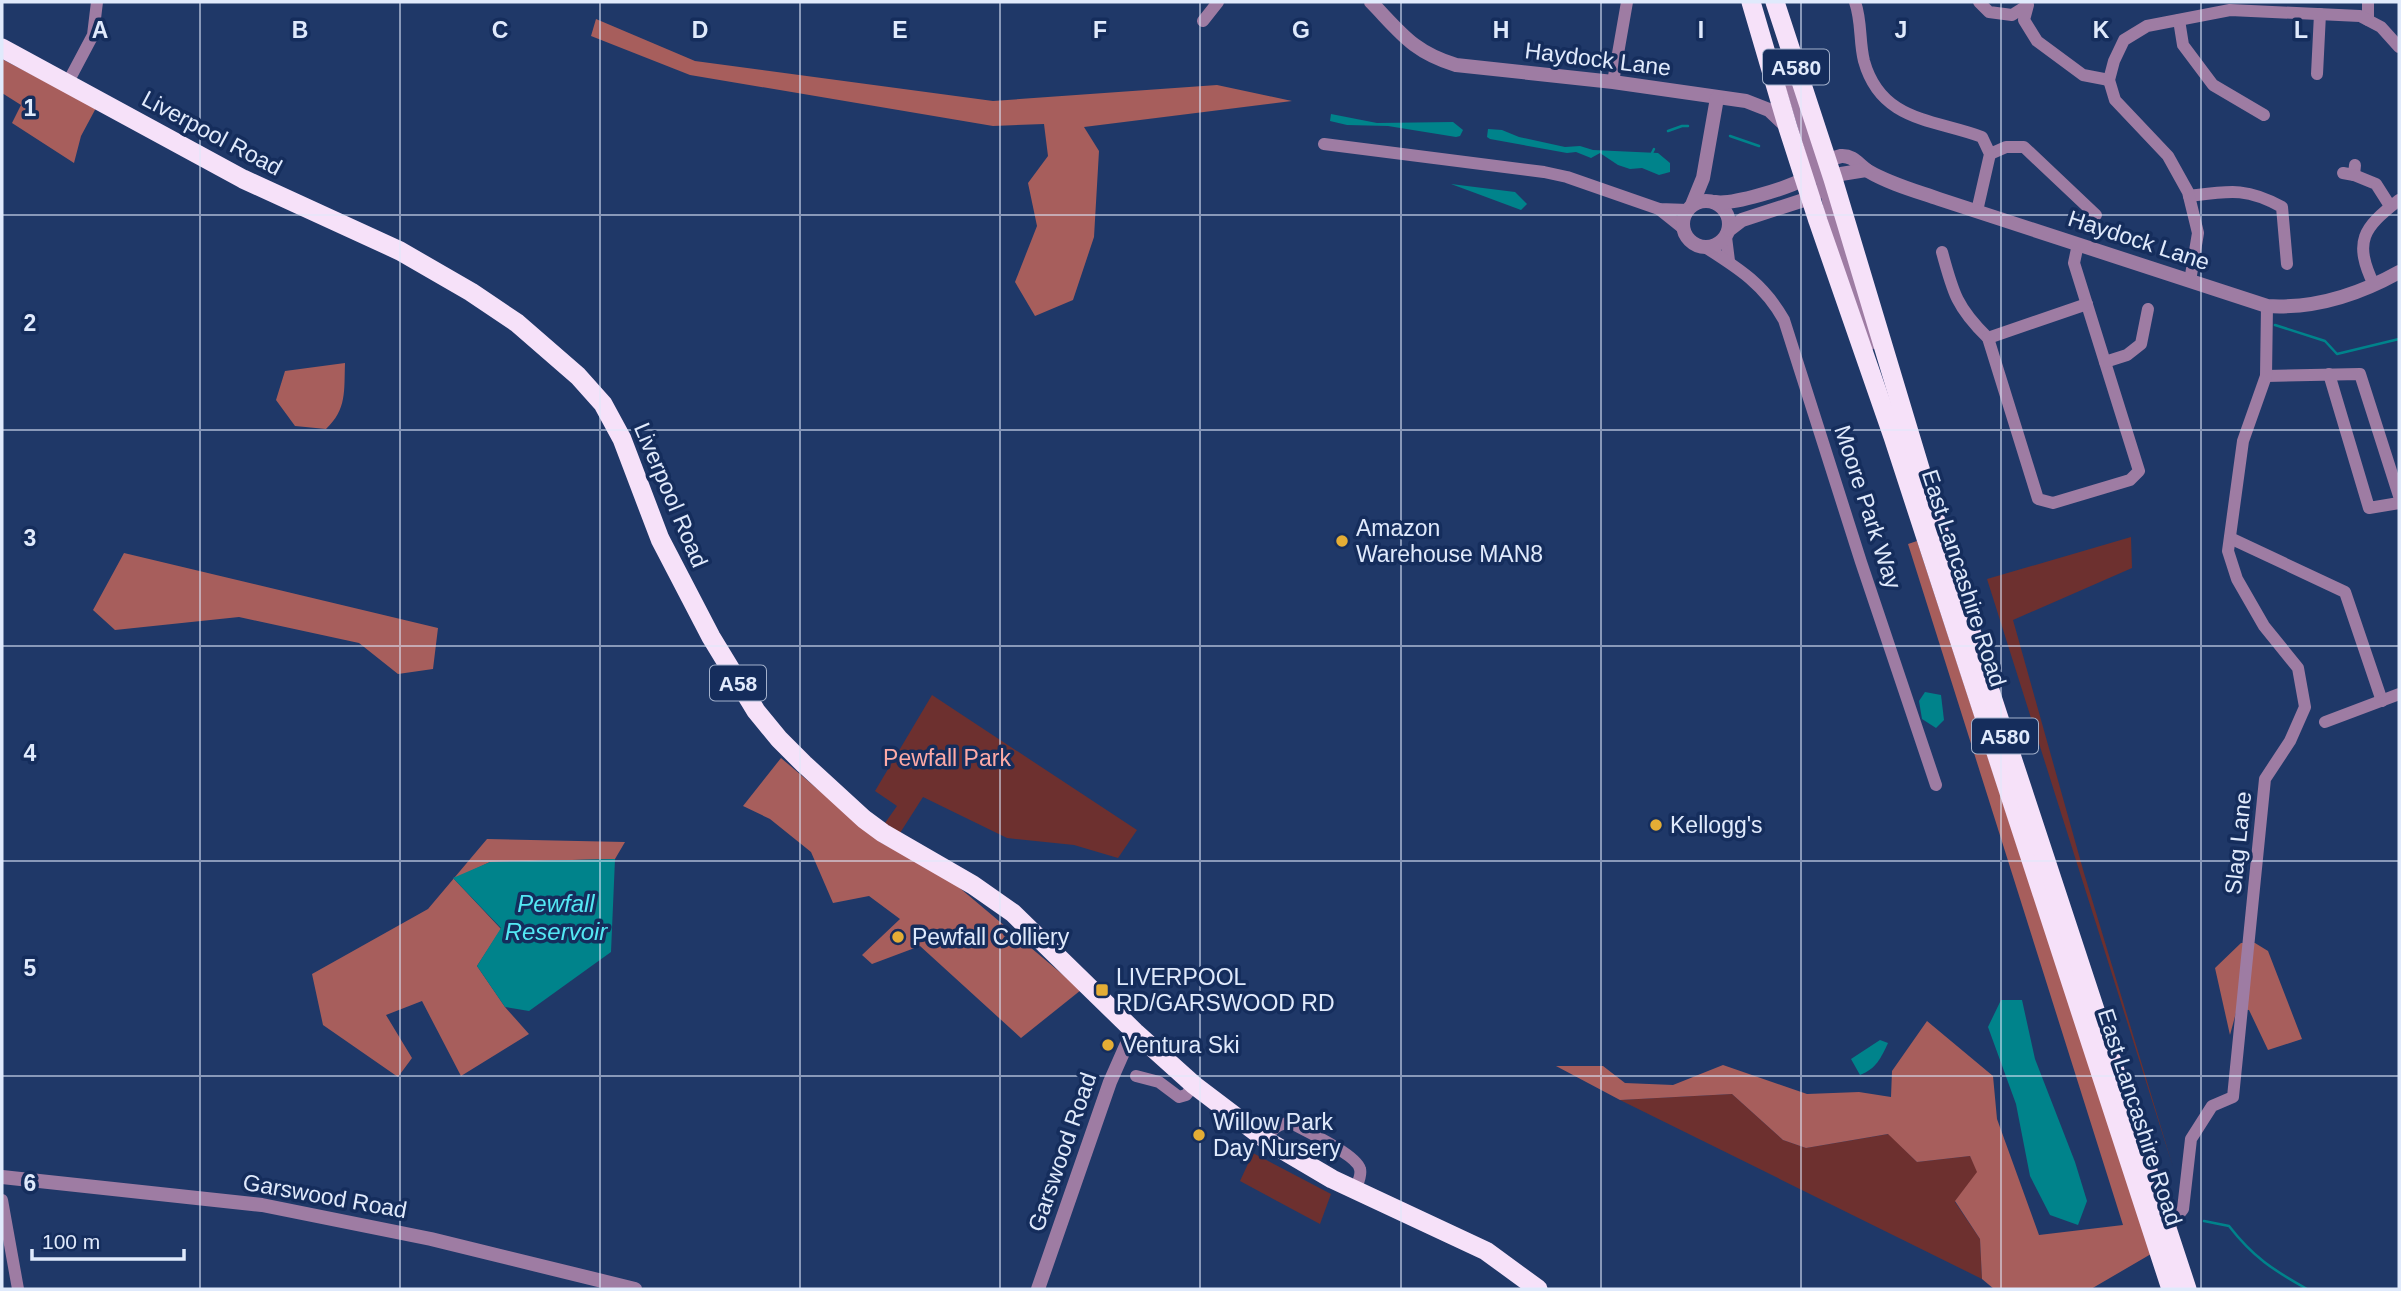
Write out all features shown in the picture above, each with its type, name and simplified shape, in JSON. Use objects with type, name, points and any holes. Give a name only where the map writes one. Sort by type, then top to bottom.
[{"type":"highway","name":"East Lancashire Road","points":[[1751,2],[1787,128],[1821,175]]},
{"type":"highway","name":"East Lancashire Road","points":[[1775,2],[1821,175],[1934,515],[2165,1238],[2171,1289]]},
{"type":"highway","name":"Liverpool Road","points":[[2,48],[243,179],[400,251],[471,292],[517,323],[549,349],[593,392],[610,416],[670,561],[711,637],[767,725],[804,764],[864,819],[906,848],[973,885],[1013,913],[1194,1086],[1265,1139],[1296,1160],[1355,1191],[1486,1251],[1538,1289]]},
{"type":"highway","name":"East Lancashire Road","points":[[1821,175],[1810,198],[2165,1238],[2187,1289]]},
{"type":"street","points":[[67,84],[93,36],[97,2]]},
{"type":"street","points":[[1203,21],[1218,2]]},
{"type":"street","name":"Haydock Lane","points":[[1371,2],[1413,46],[1433,58],[1456,65],[1613,82],[1746,101],[1769,110],[1787,128]]},
{"type":"street","points":[[1613,82],[1627,2]]},
{"type":"street","points":[[1769,2],[1874,356],[1873,379]]},
{"type":"street","points":[[1855,2],[1861,24],[1865,65],[1871,78],[1888,100],[1904,114],[1982,137],[1990,154],[1977,211]]},
{"type":"street","points":[[1979,2],[1989,12],[2012,15],[2028,5],[2024,20],[2037,41],[2082,75],[2109,79]]},
{"type":"street","points":[[2368,2],[2368,20]]},
{"type":"street","points":[[2190,281],[2197,233],[2189,196],[2168,156],[2115,100],[2109,79],[2124,40],[2147,26],[2230,10],[2360,16],[2381,27],[2399,47]]},
{"type":"street","points":[[2317,74],[2320,14]]},
{"type":"street","points":[[2179,20],[2183,45],[2213,85],[2264,115]]},
{"type":"street","points":[[1746,101],[1765,95],[1774,78]]},
{"type":"street","points":[[1684,229],[1683,222],[1703,178],[1717,98]]},
{"type":"street","points":[[1324,144],[1567,177],[1659,209],[1684,229],[1694,243],[1705,247],[1717,245],[1742,220],[1810,198]]},
{"type":"street","points":[[1990,154],[2006,147],[2024,147],[2096,215]]},
{"type":"street","name":"Haydock Lane","points":[[1821,175],[1866,170],[1889,181],[1977,211],[2267,306],[2315,304],[2352,295],[2399,272]]},
{"type":"street","points":[[2351,171],[2376,184],[2395,203],[2374,220],[2367,231],[2364,244],[2365,264],[2374,285]]},
{"type":"street","points":[[1659,209],[1690,208],[1712,202],[1737,202],[1821,175]]},
{"type":"street","points":[[1703,178],[1712,202],[1726,211],[1729,218],[1728,261]]},
{"type":"street","points":[[2189,196],[2232,191],[2262,196],[2282,207],[2287,264]]},
{"type":"street","points":[[1942,252],[1953,294],[1969,319],[1988,338],[2038,499],[2053,503],[2130,480],[2139,471],[2074,263],[2078,244]]},
{"type":"street","name":"Moore Park Way","points":[[1705,247],[1728,261],[1767,295],[1784,320],[1936,785]]},
{"type":"street","points":[[1988,338],[2087,304]]},
{"type":"street","name":"Slag Lane","points":[[2165,1238],[2183,1209],[2191,1139],[2212,1106],[2233,1097],[2266,779],[2290,741],[2305,707],[2298,667],[2264,626],[2236,579],[2228,551],[2243,441],[2266,376],[2267,306]]},
{"type":"street","points":[[2105,362],[2127,355],[2141,344],[2148,309]]},
{"type":"street","points":[[2329,374],[2369,509],[2399,503]]},
{"type":"street","points":[[2266,376],[2360,374],[2399,496]]},
{"type":"street","points":[[2230,538],[2345,593],[2382,701]]},
{"type":"street","points":[[2325,722],[2399,694]]},
{"type":"street","name":"Garswood Road","points":[[1038,1289],[1110,1082],[1135,1032]]},
{"type":"street","points":[[1140,1081],[1159,1082],[1181,1097],[1194,1086]]},
{"type":"street","points":[[1265,1139],[1281,1123],[1291,1123],[1352,1158],[1360,1167],[1355,1191]]},
{"type":"street","name":"Garswood Road","points":[[2,1177],[262,1205],[431,1239],[635,1289]]},
{"type":"street","points":[[2,1200],[18,1289]]},
{"type":"green space","points":[[2131,537],[2132,568],[2013,620],[2084,873],[2173,1167],[1987,579]]},
{"type":"green space","name":"Pewfall Park","points":[[932,695],[1137,830],[1118,858],[1074,845],[1007,838],[923,797],[900,833],[885,823],[897,806],[875,791]]},
{"type":"green space","points":[[1732,1094],[1783,1140],[1806,1148],[1889,1134],[1917,1162],[1970,1156],[1978,1172],[1955,1202],[1980,1239],[1982,1279],[1620,1100]]},
{"type":"green space","points":[[1253,1153],[1331,1194],[1320,1224],[1240,1181]]},
{"type":"shaded area","points":[[596,19],[695,61],[993,101],[1217,85],[1292,101],[1084,127],[1099,151],[1094,237],[1073,300],[1035,316],[1015,282],[1037,226],[1028,183],[1048,156],[1044,124],[993,126],[690,75],[591,36]]},
{"type":"shaded area","points":[[2,59],[96,108],[81,136],[74,163],[12,123],[21,105],[2,93]]},
{"type":"shaded area","points":[[345,363],[343,399],[333,422],[326,429],[295,426],[276,400],[285,371]]},
{"type":"shaded area","points":[[1917,541],[2151,1254],[2091,1289],[1994,1289],[1982,1279],[1980,1239],[1955,1201],[1977,1172],[1970,1156],[1917,1162],[1888,1134],[1806,1148],[1783,1140],[1732,1094],[1620,1100],[1556,1066],[1603,1066],[1625,1083],[1673,1085],[1723,1065],[1807,1094],[1859,1092],[1891,1097],[1892,1071],[1927,1021],[1993,1076],[1997,1119],[2039,1235],[2123,1225],[1908,544]]},
{"type":"shaded area","points":[[124,553],[438,628],[433,669],[398,674],[359,643],[239,617],[115,630],[93,610]]},
{"type":"shaded area","points":[[781,758],[880,842],[949,879],[1081,990],[1021,1038],[920,946],[872,964],[862,955],[900,919],[869,896],[833,903],[811,852],[770,819],[743,806]]},
{"type":"shaded area","points":[[487,839],[625,842],[615,859],[490,862],[454,879],[501,929],[477,966],[505,1007],[529,1034],[461,1076],[422,1001],[386,1015],[412,1058],[398,1077],[323,1025],[312,974],[428,909]]},
{"type":"shaded area","points":[[2241,943],[2255,943],[2268,951],[2302,1039],[2268,1050],[2249,1010],[2237,1009],[2230,1035],[2215,968]]},
{"type":"water","points":[[1331,114],[1377,123],[1453,122],[1463,130],[1460,136],[1456,137],[1388,126],[1347,125],[1330,121]]},
{"type":"water","points":[[1488,129],[1502,130],[1519,137],[1565,147],[1658,153],[1670,163],[1670,172],[1659,175],[1642,168],[1630,169],[1618,165],[1600,153],[1591,158],[1576,152],[1567,153],[1490,139],[1487,137]]},
{"type":"water","points":[[1451,184],[1515,192],[1527,204],[1521,210]]},
{"type":"water","points":[[1925,692],[1941,695],[1944,720],[1936,728],[1922,719],[1919,701]]},
{"type":"water","name":"Pewfall Reservoir","points":[[615,859],[611,952],[529,1011],[505,1007],[477,966],[501,928],[453,878],[490,862]]},
{"type":"water","points":[[2001,1000],[2022,1000],[2035,1059],[2075,1162],[2087,1201],[2078,1225],[2050,1215],[2030,1176],[2016,1104],[1988,1027]]},
{"type":"water","points":[[1880,1040],[1888,1043],[1880,1058],[1870,1070],[1860,1075],[1851,1059]]},
{"type":"waterway","points":[[1668,131],[1688,126]]},
{"type":"waterway","points":[[1730,136],[1759,146]]},
{"type":"waterway","points":[[1652,153],[1654,149]]},
{"type":"waterway","points":[[2275,325],[2325,341],[2337,354],[2399,339]]},
{"type":"waterway","points":[[2204,1221],[2229,1226],[2264,1262],[2307,1289]]},
{"type":"place","name":"Amazon Warehouse MAN8","points":[[1342,541]]},
{"type":"place","name":"Kellogg's","points":[[1656,825]]},
{"type":"place","name":"Pewfall Colliery","points":[[898,937]]},
{"type":"place","name":"LIVERPOOL RD/GARSWOOD RD","points":[[1102,990]]},
{"type":"place","name":"Ventura Ski","points":[[1108,1045]]},
{"type":"place","name":"Willow Park Day Nursery","points":[[1199,1135]]}]
